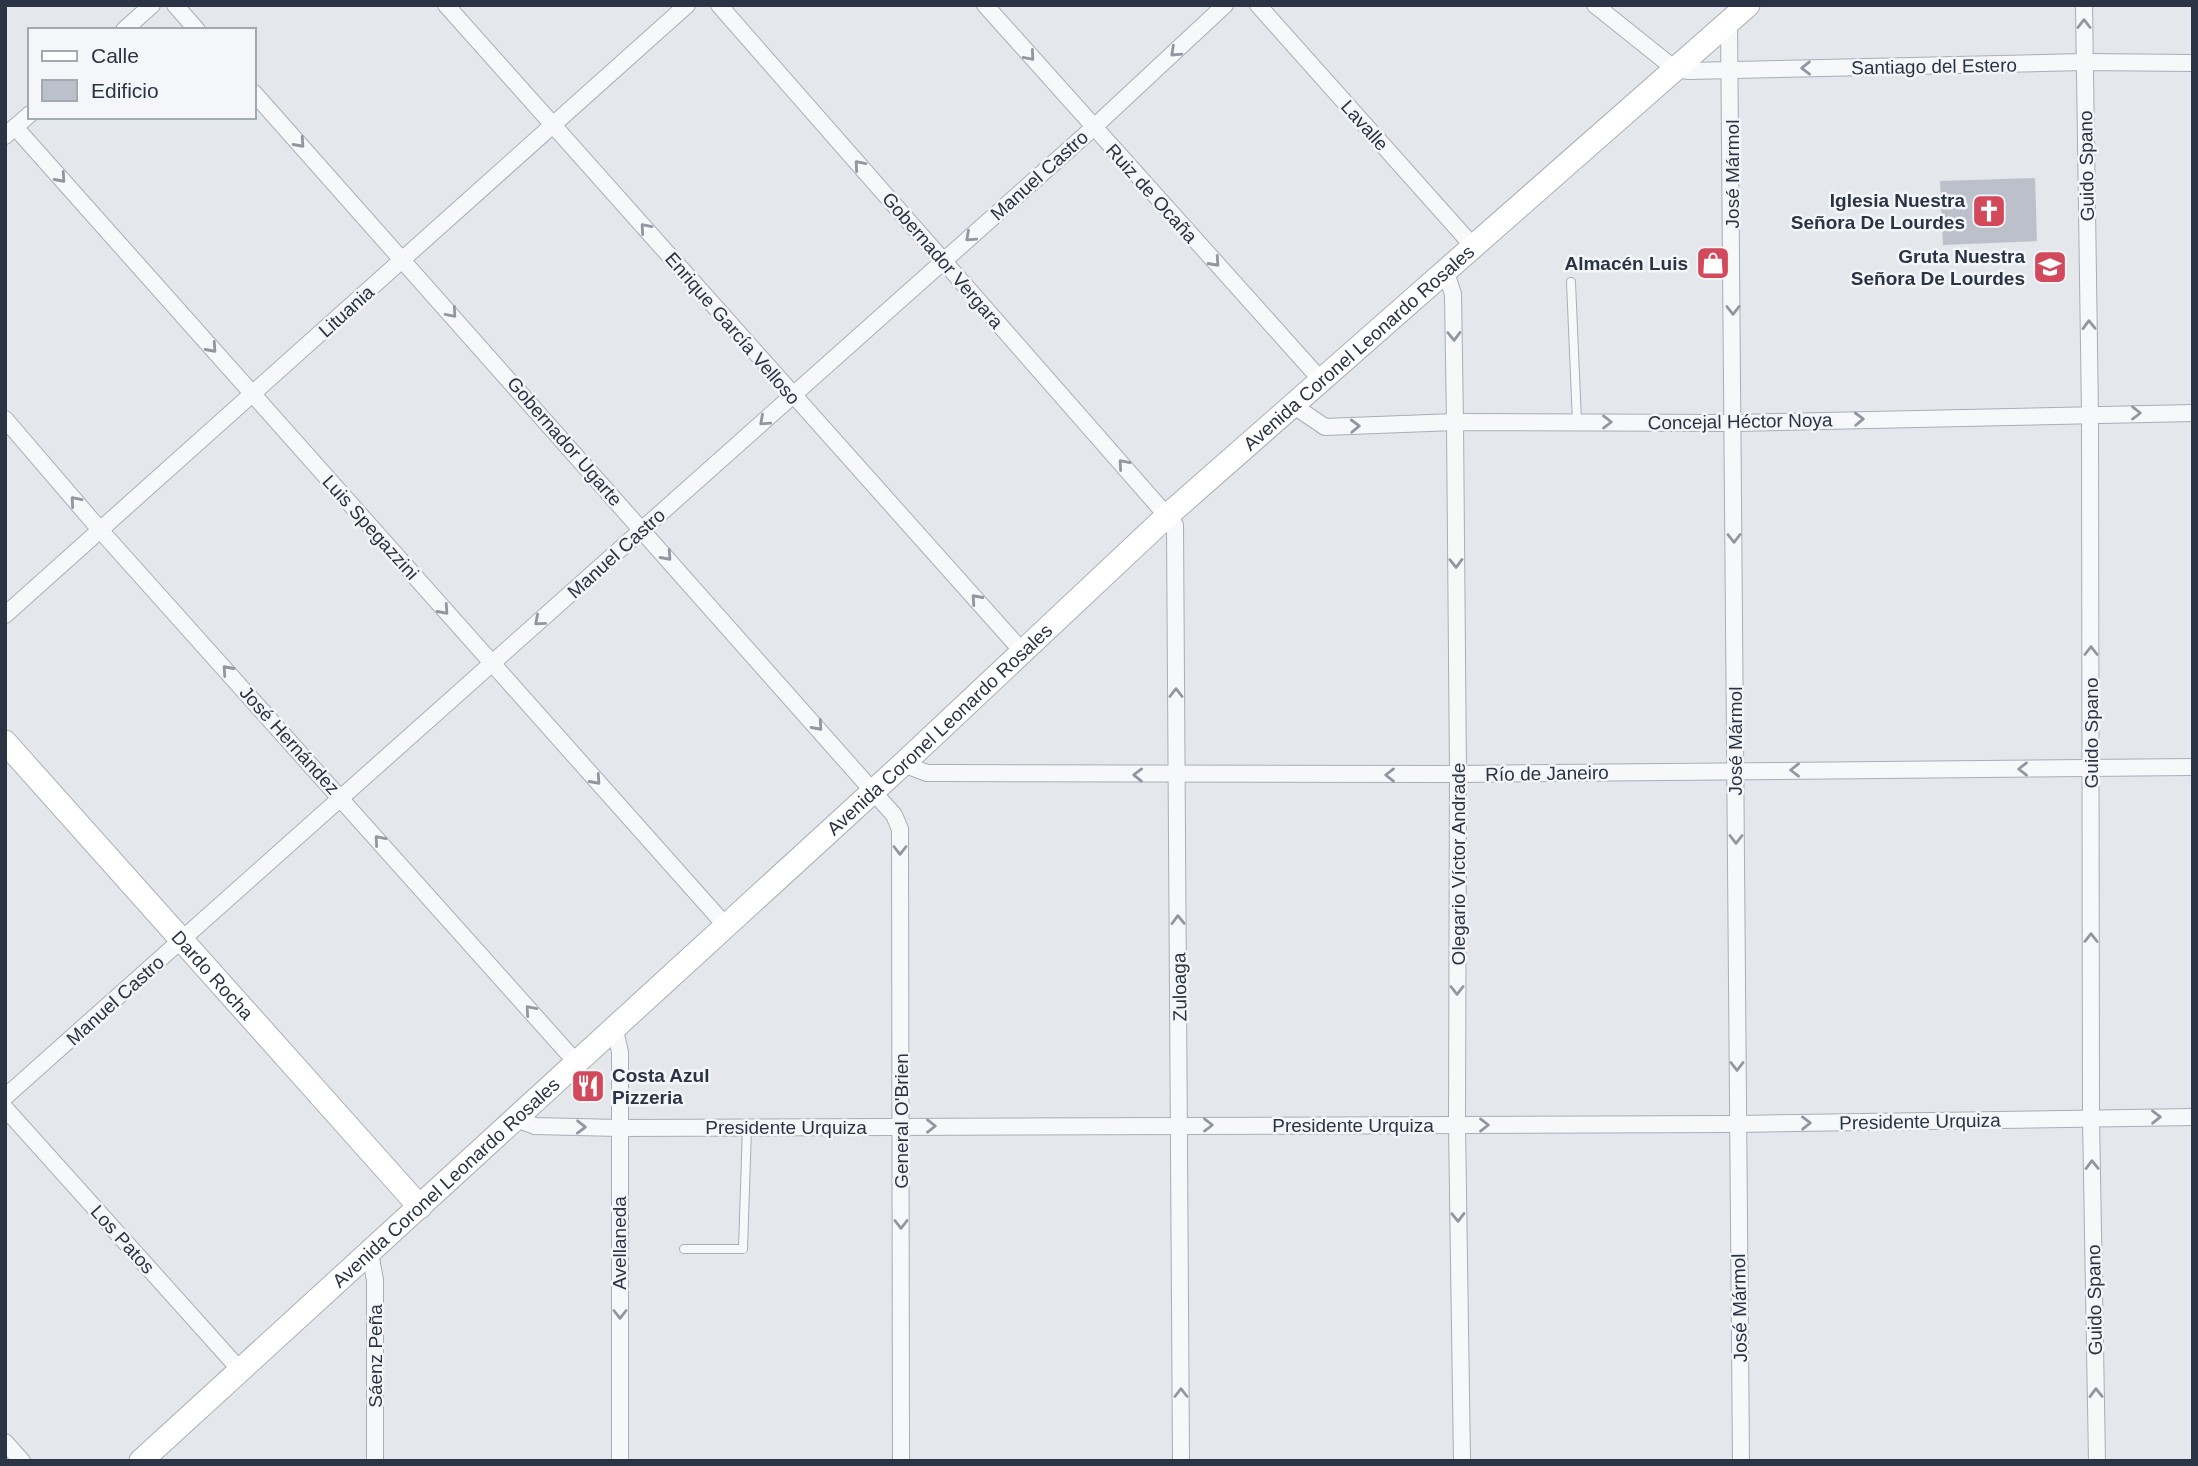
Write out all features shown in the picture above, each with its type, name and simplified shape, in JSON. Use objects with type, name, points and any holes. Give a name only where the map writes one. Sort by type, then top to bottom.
[{"type":"street","points":[[126,28],[152,5]]},
{"type":"street","points":[[174,5],[195,28]]},
{"type":"street","name":"Enrique García Velloso","points":[[446,5],[1021,650]]},
{"type":"street","name":"Lituania","points":[[5,615],[687,5]]},
{"type":"street","name":"Gobernador Vergara","points":[[719,5],[1168,515]]},
{"type":"street","name":"Ruiz de Ocaña","points":[[985,5],[1321,380]]},
{"type":"street","name":"Manuel Castro","points":[[5,1097],[1093,128],[1225,5]]},
{"type":"street","name":"Lavalle","points":[[1258,5],[1472,245]]},
{"type":"street","name":"Avenida Coronel Leonardo Rosales","points":[[143,1460],[421,1207],[575,1061],[903,764],[1021,650],[1168,515],[1748,5]]},
{"type":"street","name":"Guido Spano","points":[[2084,5],[2090,413],[2091,1118],[2097,1461]]},
{"type":"street","points":[[1604,8],[1675,69]]},
{"type":"street","name":"José Mármol","points":[[1729,22],[1732,70],[1741,1461]]},
{"type":"street","name":"Santiago del Estero","points":[[1675,69],[2084,62],[2193,63]]},
{"type":"street","name":"Gobernador Ugarte","points":[[256,95],[875,789]]},
{"type":"street","points":[[10,132],[28,116]]},
{"type":"street","name":"Luis Spegazzini","points":[[10,132],[253,394],[726,926]]},
{"type":"street","name":"Olegario Víctor Andrade","points":[[1445,269],[1452,282],[1453,294],[1455,422],[1457,1126],[1462,1461]]},
{"type":"street","name":"Concejal Héctor Noya","points":[[1294,406],[1325,427],[1455,422],[1734,423],[2090,413],[2193,413]]},
{"type":"street","name":"José Hernández","points":[[5,419],[575,1061]]},
{"type":"street","name":"Zuloaga","points":[[1168,515],[1177,538],[1181,1461]]},
{"type":"street","name":"Dardo Rocha","points":[[5,742],[421,1207]]},
{"type":"street","name":"Río de Janeiro","points":[[903,764],[927,772],[942,773],[1176,775],[2193,767]]},
{"type":"street","name":"General O'Brien","points":[[875,789],[894,815],[900,829],[901,1461]]},
{"type":"street","name":"Avellaneda","points":[[614,1026],[620,1052],[620,1461]]},
{"type":"street","name":"Los Patos","points":[[5,1108],[241,1371]]},
{"type":"street","name":"Presidente Urquiza","points":[[514,1118],[535,1126],[619,1128],[1457,1126],[2193,1117]]},
{"type":"street","name":"Sáenz Peña","points":[[370,1253],[375,1280],[375,1461]]},
{"type":"street","points":[[5,1442],[22,1461]]},
{"type":"lane","points":[[1571,282],[1577,422]]},
{"type":"lane","points":[[684,1249],[743,1249],[747,1127]]},
{"type":"building","name":"Iglesia Nuestra Señora De Lourdes","points":[[2035,178],[2037,241],[1943,245],[1940,181]]},
{"type":"building","name":"Costa Azul Pizzeria","points":[[593,1070],[604,1083],[583,1101],[571,1089]]},
{"type":"place","name":"Iglesia Nuestra Señora De Lourdes","points":[[1989,211]]},
{"type":"place","name":"Almacén Luis","points":[[1713,263]]},
{"type":"place","name":"Gruta Nuestra Señora De Lourdes","points":[[2050,267]]},
{"type":"place","name":"Costa Azul Pizzeria","points":[[588,1086]]}]
